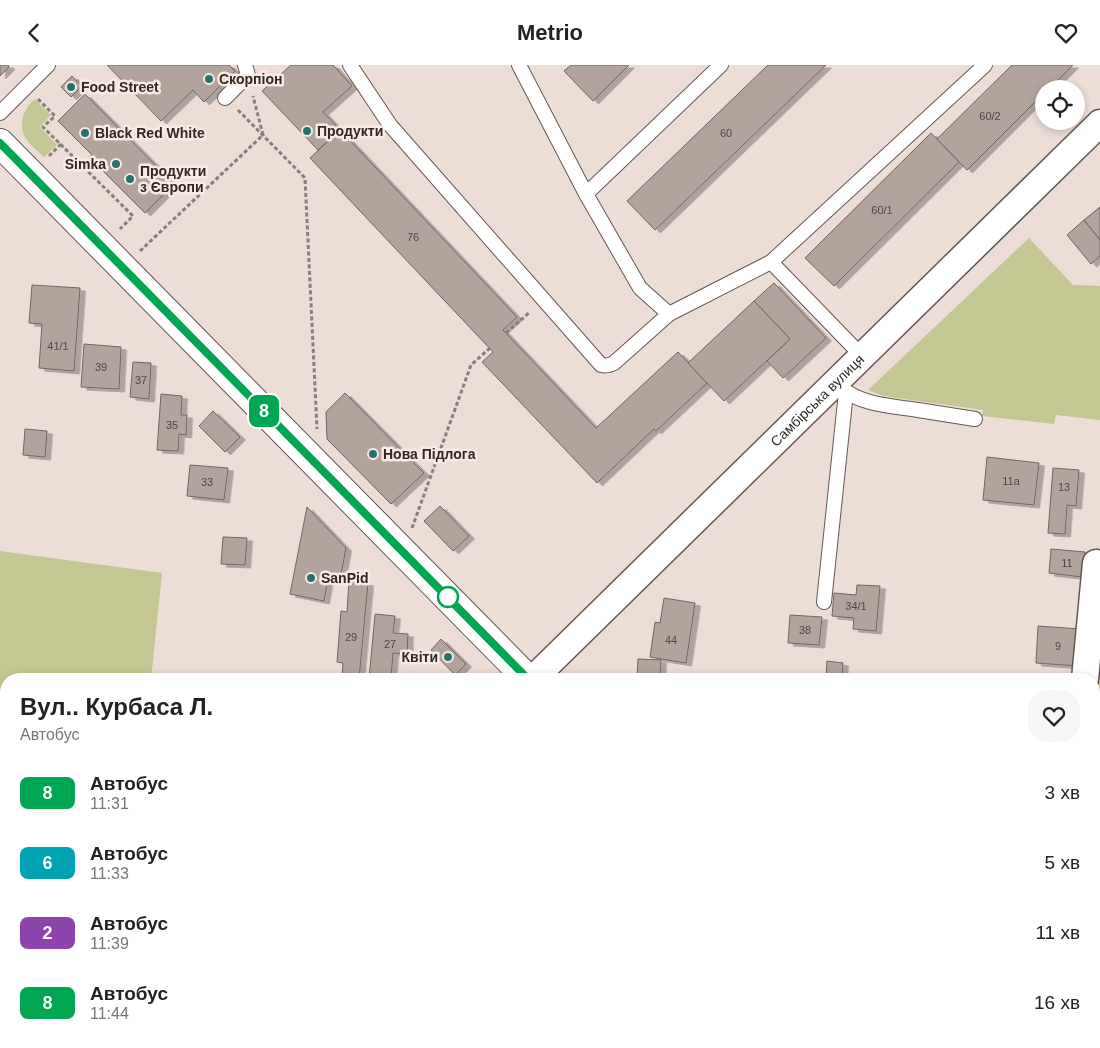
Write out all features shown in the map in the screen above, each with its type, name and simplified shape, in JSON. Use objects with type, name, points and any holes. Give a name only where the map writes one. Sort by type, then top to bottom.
[{"type":"main road","name":"Самбірська вулиця","points":[[0,143],[522,673]]},
{"type":"street","name":"Самбірська вулиця","points":[[532,673],[841,388],[862,356],[1100,123]]},
{"type":"street","points":[[1086,673],[1096,563]]},
{"type":"lane","points":[[0,113],[48,65]]},
{"type":"lane","points":[[350,65],[390,125],[601,365],[605,366],[610,366],[614,363],[669,314],[771,262],[985,65]]},
{"type":"lane","points":[[586,194],[721,65]]},
{"type":"lane","points":[[524,68],[586,194],[640,289],[669,314]]},
{"type":"lane","points":[[226,98],[247,70]]},
{"type":"lane","points":[[771,262],[862,356]]},
{"type":"lane","points":[[824,602],[841,388],[864,400],[881,405],[975,419]]},
{"type":"path","points":[[247,70],[263,135]]},
{"type":"path","points":[[34,95],[55,116],[43,127],[133,216],[115,233]]},
{"type":"path","points":[[226,98],[305,178],[317,430]]},
{"type":"path","points":[[136,255],[263,135]]},
{"type":"path","points":[[44,161],[61,145]]},
{"type":"path","points":[[506,333],[543,299]]},
{"type":"path","points":[[410,533],[471,365],[490,349]]},
{"type":"green space","points":[[35,99],[51,115],[40,127],[57,145],[44,157],[29,142],[22,129],[23,118],[27,108]]},
{"type":"green space","points":[[1029,238],[1073,285],[1100,286],[1100,420],[1056,415],[1054,424],[982,416],[983,410],[883,396],[868,390]]},
{"type":"green space","points":[[0,551],[162,573],[152,673],[0,673]]},
{"type":"green space","points":[[1100,592],[1100,673],[1094,673]]},
{"type":"building","points":[[0,65],[8,65],[9,67],[0,76]]},
{"type":"building","points":[[107,65],[229,65],[235,71],[204,102],[193,90],[161,121]]},
{"type":"building","points":[[291,65],[333,65],[352,86],[323,112],[340,130],[318,150],[262,91]]},
{"type":"building","points":[[571,65],[629,65],[593,101],[564,71]]},
{"type":"building","points":[[768,65],[826,65],[655,230],[627,201]]},
{"type":"building","points":[[1012,65],[1073,65],[1058,80],[1035,80],[1035,102],[967,170],[937,139]]},
{"type":"building","name":"Food Street","points":[[72,76],[82,86],[71,97],[61,87]]},
{"type":"building","points":[[85,94],[174,184],[145,213],[89,157],[92,155],[58,121]]},
{"type":"building","points":[[340,130],[517,317],[503,330],[596,428],[678,352],[707,383],[656,431],[654,429],[597,483],[482,362],[493,352],[310,158]]},
{"type":"building","points":[[931,133],[959,162],[834,286],[805,258]]},
{"type":"building","points":[[1100,207],[1100,240],[1084,220]]},
{"type":"building","points":[[1084,220],[1100,240],[1100,256],[1091,264],[1067,235]]},
{"type":"building","points":[[774,283],[826,338],[783,378],[767,361],[790,339],[754,301]]},
{"type":"building","points":[[32,285],[80,288],[74,371],[39,368],[42,324],[29,323]]},
{"type":"building","points":[[754,301],[790,339],[724,401],[688,363]]},
{"type":"building","points":[[84,344],[121,347],[119,389],[81,387]]},
{"type":"building","points":[[133,362],[151,363],[149,399],[130,397]]},
{"type":"building","points":[[345,393],[424,473],[391,504],[327,439],[326,412]]},
{"type":"building","points":[[161,394],[182,396],[181,415],[187,415],[186,435],[179,434],[178,451],[157,450]]},
{"type":"building","points":[[213,411],[240,437],[225,452],[199,426]]},
{"type":"building","points":[[25,429],[47,431],[45,457],[23,455]]},
{"type":"building","points":[[987,457],[1039,463],[1034,505],[983,500]]},
{"type":"building","points":[[190,465],[228,468],[224,500],[187,496]]},
{"type":"building","points":[[1053,468],[1079,470],[1076,506],[1067,505],[1065,534],[1048,533]]},
{"type":"building","points":[[440,506],[469,536],[453,551],[424,521]]},
{"type":"building","points":[[307,507],[346,548],[340,580],[328,578],[324,601],[290,594]]},
{"type":"building","points":[[223,537],[247,538],[245,565],[221,564]]},
{"type":"building","points":[[1051,549],[1085,552],[1082,577],[1049,573]]},
{"type":"building","points":[[349,581],[368,583],[360,673],[342,673],[343,663],[337,662],[341,611],[347,612]]},
{"type":"building","points":[[857,585],[880,586],[876,631],[853,629],[854,618],[832,616],[834,593],[856,595]]},
{"type":"building","points":[[664,598],[695,603],[686,663],[650,657],[655,622],[660,623]]},
{"type":"building","points":[[375,614],[395,616],[393,633],[408,634],[407,654],[393,653],[391,673],[370,673]]},
{"type":"building","points":[[790,615],[822,617],[819,645],[788,643]]},
{"type":"building","points":[[1038,626],[1080,629],[1078,666],[1036,663]]},
{"type":"building","points":[[441,639],[466,664],[457,673],[453,673],[431,650]]},
{"type":"building","points":[[638,659],[661,660],[660,673],[637,673]]},
{"type":"building","points":[[827,661],[843,663],[842,673],[826,673]]},
{"type":"bus line","name":"8","points":[[0,143],[522,673]]},
{"type":"place","name":"Скорпіон","points":[[209,79]]},
{"type":"place","name":"Food Street","points":[[71,87]]},
{"type":"place","name":"Продукти","points":[[307,131]]},
{"type":"place","name":"Black Red White","points":[[85,133]]},
{"type":"place","name":"Simka","points":[[116,164]]},
{"type":"place","name":"Продукти з Європи","points":[[130,179]]},
{"type":"place","name":"Нова Підлога","points":[[373,454]]},
{"type":"place","name":"SanPid","points":[[311,578]]},
{"type":"place","name":"Квіти","points":[[448,657]]}]
